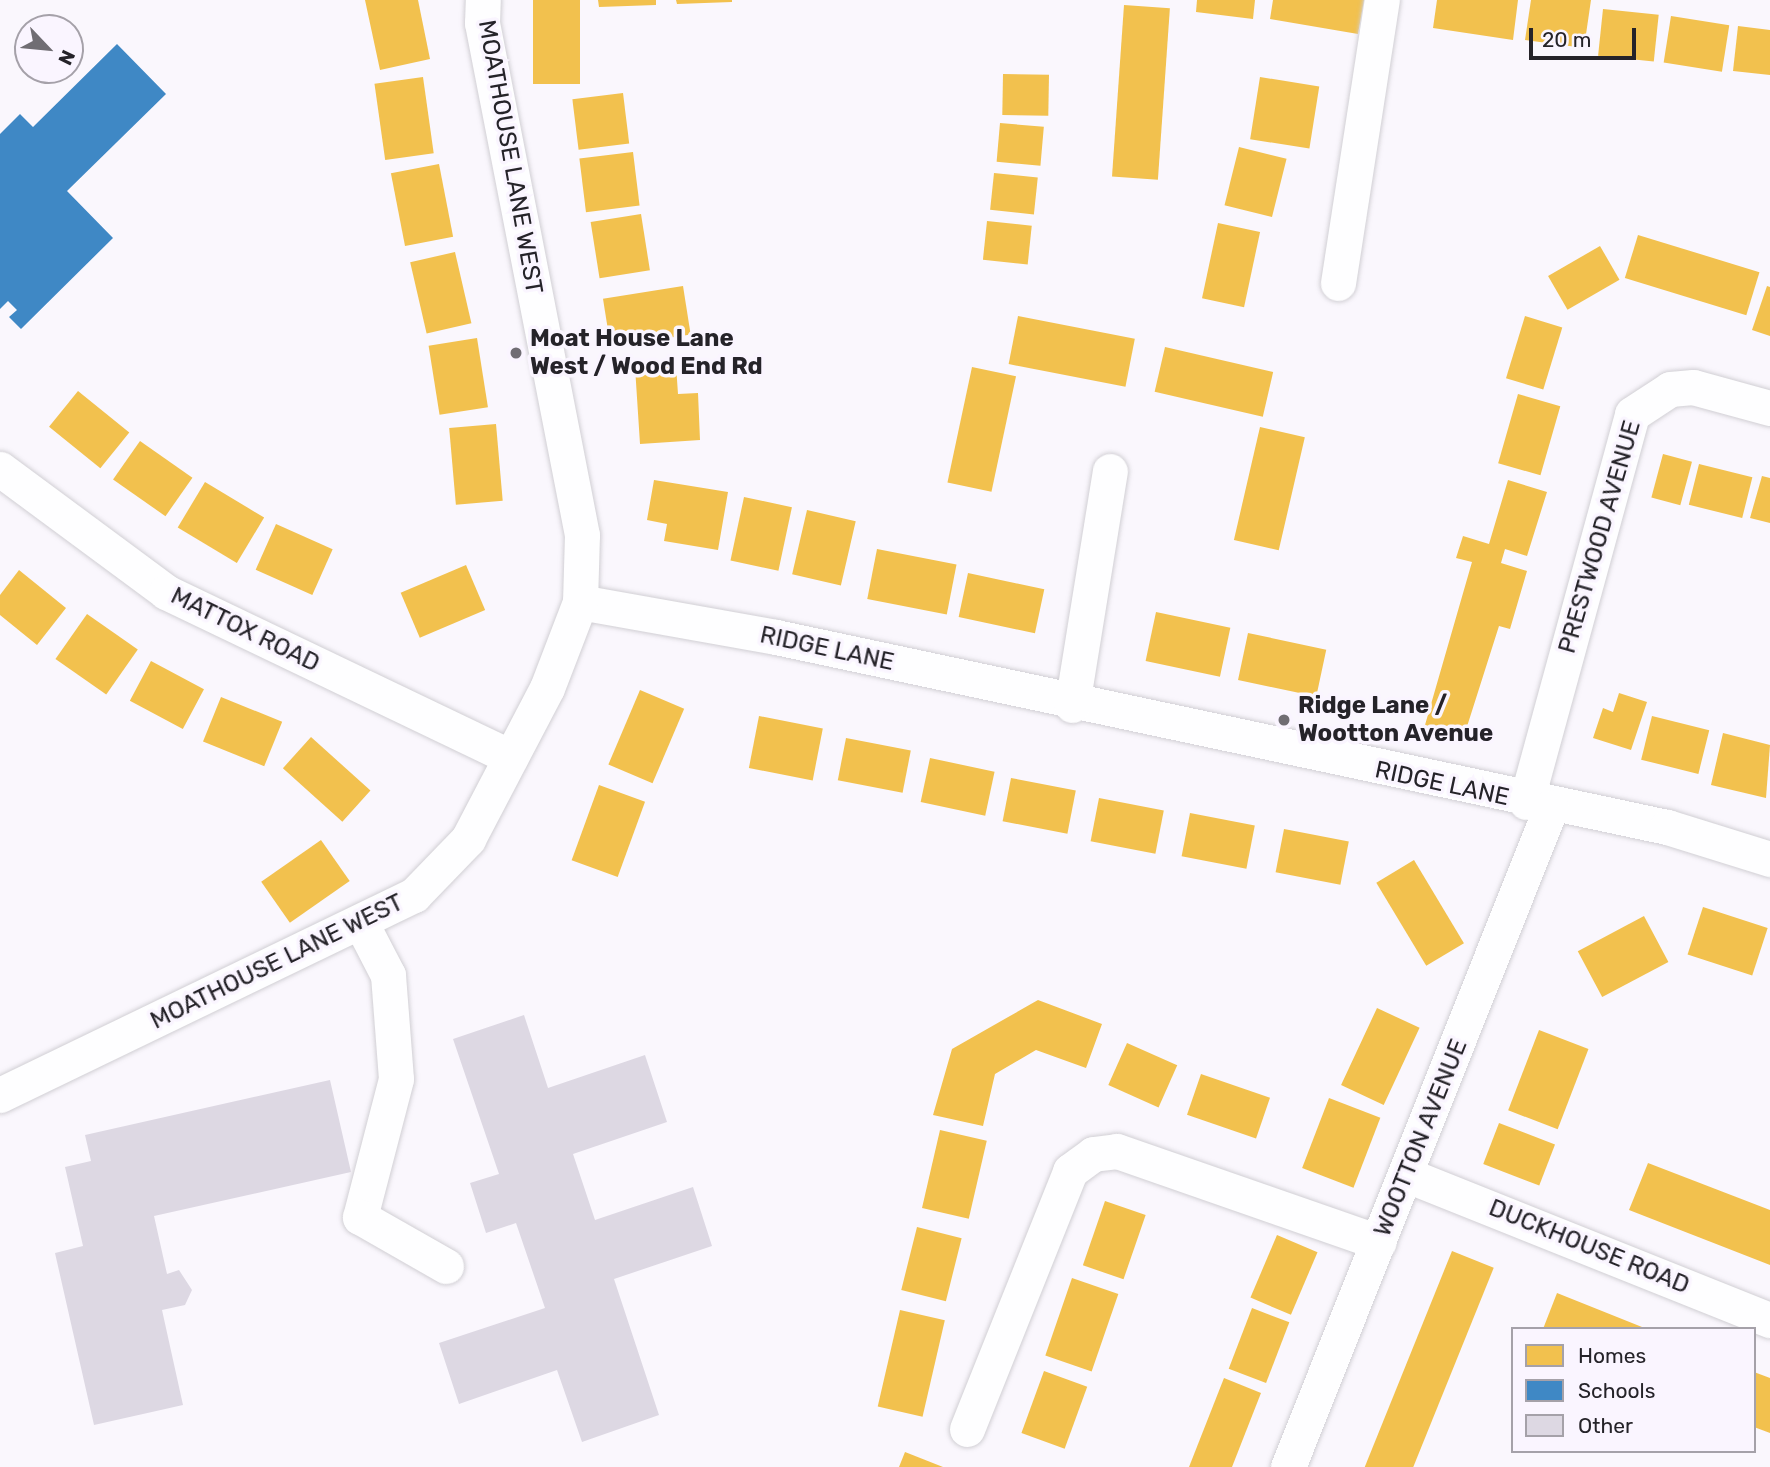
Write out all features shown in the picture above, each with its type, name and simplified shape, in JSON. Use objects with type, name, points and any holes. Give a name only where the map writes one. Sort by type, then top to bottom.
[{"type":"street","name":"MOATHOUSE LANE WEST","points":[[0,1096],[414,895],[468,838],[511,757],[580,602],[582,535],[485,37],[483,0]]},
{"type":"street","points":[[1338,283],[1360,159],[1382,0]]},
{"type":"street","name":"PRESTWOOD AVENUE","points":[[1539,805],[1632,414],[1670,389],[1693,387],[1770,408]]},
{"type":"street","name":"MATTOX ROAD","points":[[0,469],[166,592],[511,757]]},
{"type":"street","points":[[1072,705],[1110,471]]},
{"type":"street","name":"RIDGE LANE","points":[[580,602],[776,637],[1072,705],[1539,805],[1667,828],[1770,859]]},
{"type":"street","name":"WOOTTON AVENUE","points":[[1288,1467],[1407,1175],[1539,805]]},
{"type":"street","points":[[361,923],[388,975],[396,1079],[360,1217],[446,1266]]},
{"type":"street","points":[[967,1429],[1070,1171],[1093,1154],[1117,1151],[1379,1242]]},
{"type":"street","name":"DUCKHOUSE ROAD","points":[[1407,1175],[1770,1320]]},
{"type":"building: Homes","points":[[365,0],[418,0],[430,59],[380,70]]},
{"type":"building: Homes","points":[[533,0],[580,0],[580,84],[533,84]]},
{"type":"building: Homes","points":[[598,0],[656,0],[656,5],[599,7]]},
{"type":"building: Homes","points":[[676,0],[732,0],[732,2],[677,4]]},
{"type":"building: Homes","points":[[1197,0],[1255,0],[1253,19],[1196,12]]},
{"type":"building: Homes","points":[[1273,0],[1364,0],[1358,34],[1270,19]]},
{"type":"building: Homes","points":[[1437,0],[1518,0],[1513,40],[1433,28]]},
{"type":"building: Homes","points":[[1531,0],[1591,0],[1584,48],[1525,40]]},
{"type":"building: Homes","points":[[1124,5],[1170,8],[1158,180],[1112,177]]},
{"type":"building: Homes","points":[[1603,9],[1659,15],[1654,62],[1598,56]]},
{"type":"building: Homes","points":[[1671,16],[1729,25],[1722,72],[1664,62]]},
{"type":"building: Homes","points":[[1738,26],[1770,30],[1770,75],[1733,71]]},
{"type":"building: Homes","points":[[1003,74],[1049,75],[1048,116],[1002,115]]},
{"type":"building: Homes","points":[[423,77],[434,153],[385,160],[374,84]]},
{"type":"building: Homes","points":[[1260,77],[1319,86],[1309,149],[1250,139]]},
{"type":"building: Homes","points":[[623,93],[629,144],[579,150],[572,99]]},
{"type":"building: Homes","points":[[1000,123],[1044,127],[1040,166],[997,162]]},
{"type":"building: Homes","points":[[1239,147],[1287,159],[1272,217],[1224,205]]},
{"type":"building: Homes","points":[[633,152],[640,206],[586,212],[579,159]]},
{"type":"building: Homes","points":[[439,164],[453,237],[405,246],[391,173]]},
{"type":"building: Homes","points":[[994,173],[1038,178],[1034,214],[990,210]]},
{"type":"building: Homes","points":[[641,214],[650,270],[600,278],[591,222]]},
{"type":"building: Homes","points":[[987,221],[1032,226],[1028,264],[983,260]]},
{"type":"building: Homes","points":[[1218,223],[1260,232],[1244,307],[1202,298]]},
{"type":"building: Homes","points":[[1638,235],[1759,272],[1746,315],[1625,278]]},
{"type":"building: Homes","points":[[1600,246],[1620,280],[1568,310],[1548,276]]},
{"type":"building: Homes","points":[[455,252],[471,323],[427,333],[410,262]]},
{"type":"building: Homes","points":[[683,286],[691,334],[611,347],[603,299]]},
{"type":"building: Homes","points":[[1767,286],[1770,287],[1770,336],[1752,330]]},
{"type":"building: Homes","points":[[1018,316],[1135,339],[1125,387],[1009,364]]},
{"type":"building: Homes","points":[[1525,316],[1562,327],[1543,390],[1506,378]]},
{"type":"building: Homes","points":[[477,338],[488,407],[440,415],[429,346]]},
{"type":"building: Homes","points":[[1165,347],[1273,372],[1263,417],[1155,392]]},
{"type":"building: Homes","points":[[676,365],[678,394],[698,393],[700,440],[640,444],[635,367]]},
{"type":"building: Homes","points":[[972,367],[1016,376],[991,492],[947,482]]},
{"type":"building: Homes","points":[[78,391],[129,433],[100,468],[49,427]]},
{"type":"building: Homes","points":[[1518,394],[1560,406],[1540,475],[1498,463]]},
{"type":"building: Homes","points":[[496,424],[503,501],[456,505],[449,428]]},
{"type":"building: Homes","points":[[1260,427],[1305,437],[1279,550],[1234,540]]},
{"type":"building: Homes","points":[[140,441],[192,478],[165,516],[113,480]]},
{"type":"building: Homes","points":[[1663,454],[1692,462],[1680,505],[1651,497]]},
{"type":"building: Homes","points":[[1699,464],[1752,477],[1742,518],[1689,505]]},
{"type":"building: Homes","points":[[1762,476],[1770,478],[1770,523],[1750,518]]},
{"type":"building: Homes","points":[[654,480],[728,492],[718,550],[664,541],[667,524],[647,520]]},
{"type":"building: Homes","points":[[1508,480],[1547,492],[1527,556],[1505,549],[1501,563],[1527,571],[1510,629],[1499,626],[1464,736],[1425,725],[1472,562],[1456,558],[1463,536],[1489,544]]},
{"type":"building: Homes","points":[[205,482],[264,518],[237,563],[178,527]]},
{"type":"building: Homes","points":[[744,497],[792,507],[778,571],[730,561]]},
{"type":"building: Homes","points":[[807,510],[856,521],[841,586],[792,574]]},
{"type":"building: Homes","points":[[276,524],[333,549],[312,595],[256,570]]},
{"type":"building: Homes","points":[[877,549],[957,564],[947,615],[867,599]]},
{"type":"building: Homes","points":[[466,565],[485,610],[420,638],[401,593]]},
{"type":"building: Homes","points":[[19,570],[66,608],[37,645],[0,615],[0,595]]},
{"type":"building: Homes","points":[[968,573],[1044,589],[1035,633],[959,617]]},
{"type":"building: Homes","points":[[1156,612],[1230,628],[1220,677],[1146,661]]},
{"type":"building: Homes","points":[[87,614],[138,650],[106,695],[55,659]]},
{"type":"building: Homes","points":[[1248,633],[1326,650],[1316,697],[1238,680]]},
{"type":"building: Homes","points":[[151,661],[204,689],[183,729],[130,701]]},
{"type":"building: Homes","points":[[640,690],[684,709],[653,783],[608,765]]},
{"type":"building: Homes","points":[[1619,693],[1647,702],[1631,750],[1593,738],[1603,708],[1613,712]]},
{"type":"building: Homes","points":[[221,697],[282,722],[264,766],[203,742]]},
{"type":"building: Homes","points":[[759,716],[823,728],[813,780],[749,768]]},
{"type":"building: Homes","points":[[1652,716],[1709,730],[1698,774],[1641,760]]},
{"type":"building: Homes","points":[[1723,733],[1770,745],[1766,798],[1711,785]]},
{"type":"building: Homes","points":[[311,737],[370,791],[342,822],[283,768]]},
{"type":"building: Homes","points":[[846,738],[911,751],[903,793],[838,780]]},
{"type":"building: Homes","points":[[930,758],[995,772],[985,816],[921,802]]},
{"type":"building: Homes","points":[[1011,778],[1076,791],[1067,834],[1003,821]]},
{"type":"building: Homes","points":[[599,785],[645,802],[618,877],[572,860]]},
{"type":"building: Homes","points":[[1099,798],[1164,811],[1155,854],[1091,841]]},
{"type":"building: Homes","points":[[1190,813],[1255,826],[1246,869],[1182,856]]},
{"type":"building: Homes","points":[[1284,829],[1349,842],[1340,885],[1276,872]]},
{"type":"building: Homes","points":[[321,840],[350,881],[290,923],[261,882]]},
{"type":"building: Homes","points":[[1414,860],[1464,943],[1426,966],[1376,883]]},
{"type":"building: Homes","points":[[1703,907],[1768,928],[1752,976],[1688,955]]},
{"type":"building: Homes","points":[[1644,916],[1668,962],[1602,997],[1578,951]]},
{"type":"building: Homes","points":[[1038,1000],[1102,1024],[1086,1068],[1036,1050],[995,1074],[983,1126],[933,1115],[952,1049]]},
{"type":"building: Homes","points":[[1377,1008],[1420,1028],[1384,1105],[1341,1085]]},
{"type":"building: Homes","points":[[1539,1030],[1588,1049],[1558,1129],[1508,1110]]},
{"type":"building: Homes","points":[[1127,1043],[1177,1065],[1159,1107],[1108,1085]]},
{"type":"building: Homes","points":[[1201,1074],[1270,1098],[1256,1138],[1187,1115]]},
{"type":"building: Homes","points":[[1329,1098],[1380,1118],[1353,1188],[1302,1168]]},
{"type":"building: Homes","points":[[1499,1123],[1555,1145],[1539,1186],[1483,1164]]},
{"type":"building: Homes","points":[[940,1130],[987,1141],[969,1219],[922,1208]]},
{"type":"building: Homes","points":[[1648,1163],[1770,1210],[1770,1265],[1629,1210]]},
{"type":"building: Homes","points":[[1105,1201],[1146,1215],[1124,1279],[1083,1265]]},
{"type":"building: Homes","points":[[917,1227],[962,1238],[946,1301],[901,1290]]},
{"type":"building: Homes","points":[[1277,1235],[1318,1252],[1291,1315],[1250,1298]]},
{"type":"building: Homes","points":[[1452,1251],[1494,1268],[1413,1467],[1365,1467]]},
{"type":"building: Homes","points":[[1072,1278],[1118,1294],[1092,1371],[1045,1356]]},
{"type":"building: Homes","points":[[1557,1293],[1642,1327],[1544,1327]]},
{"type":"building: Homes","points":[[1252,1308],[1289,1322],[1266,1383],[1229,1369]]},
{"type":"building: Homes","points":[[900,1310],[945,1320],[923,1417],[878,1406]]},
{"type":"building: Homes","points":[[1044,1371],[1087,1387],[1065,1449],[1021,1433]]},
{"type":"building: Homes","points":[[1756,1373],[1770,1378],[1770,1433],[1756,1428]]},
{"type":"building: Homes","points":[[1224,1378],[1261,1393],[1232,1467],[1189,1467]]},
{"type":"building: Homes","points":[[905,1452],[943,1467],[899,1467]]},
{"type":"building: Schools","points":[[117,44],[166,94],[67,191],[113,238],[21,329],[9,317],[17,310],[8,301],[0,309],[0,134],[20,114],[33,127],[77,84],[84,84],[84,77]]},
{"type":"building: Other","points":[[524,1015],[548,1088],[645,1055],[667,1122],[573,1154],[595,1220],[693,1187],[712,1246],[614,1279],[659,1415],[582,1442],[557,1370],[459,1404],[439,1343],[545,1308],[516,1223],[486,1233],[470,1183],[499,1174],[453,1039]]},
{"type":"building: Other","points":[[330,1080],[351,1172],[154,1216],[167,1274],[179,1270],[192,1290],[185,1305],[162,1310],[183,1405],[94,1425],[55,1253],[83,1246],[65,1167],[91,1161],[85,1135]]},
{"type":"place","name":"Moat House Lane West / Wood End Rd","points":[[516,353]]},
{"type":"place","name":"Ridge Lane / Wootton Avenue","points":[[1284,720]]}]
